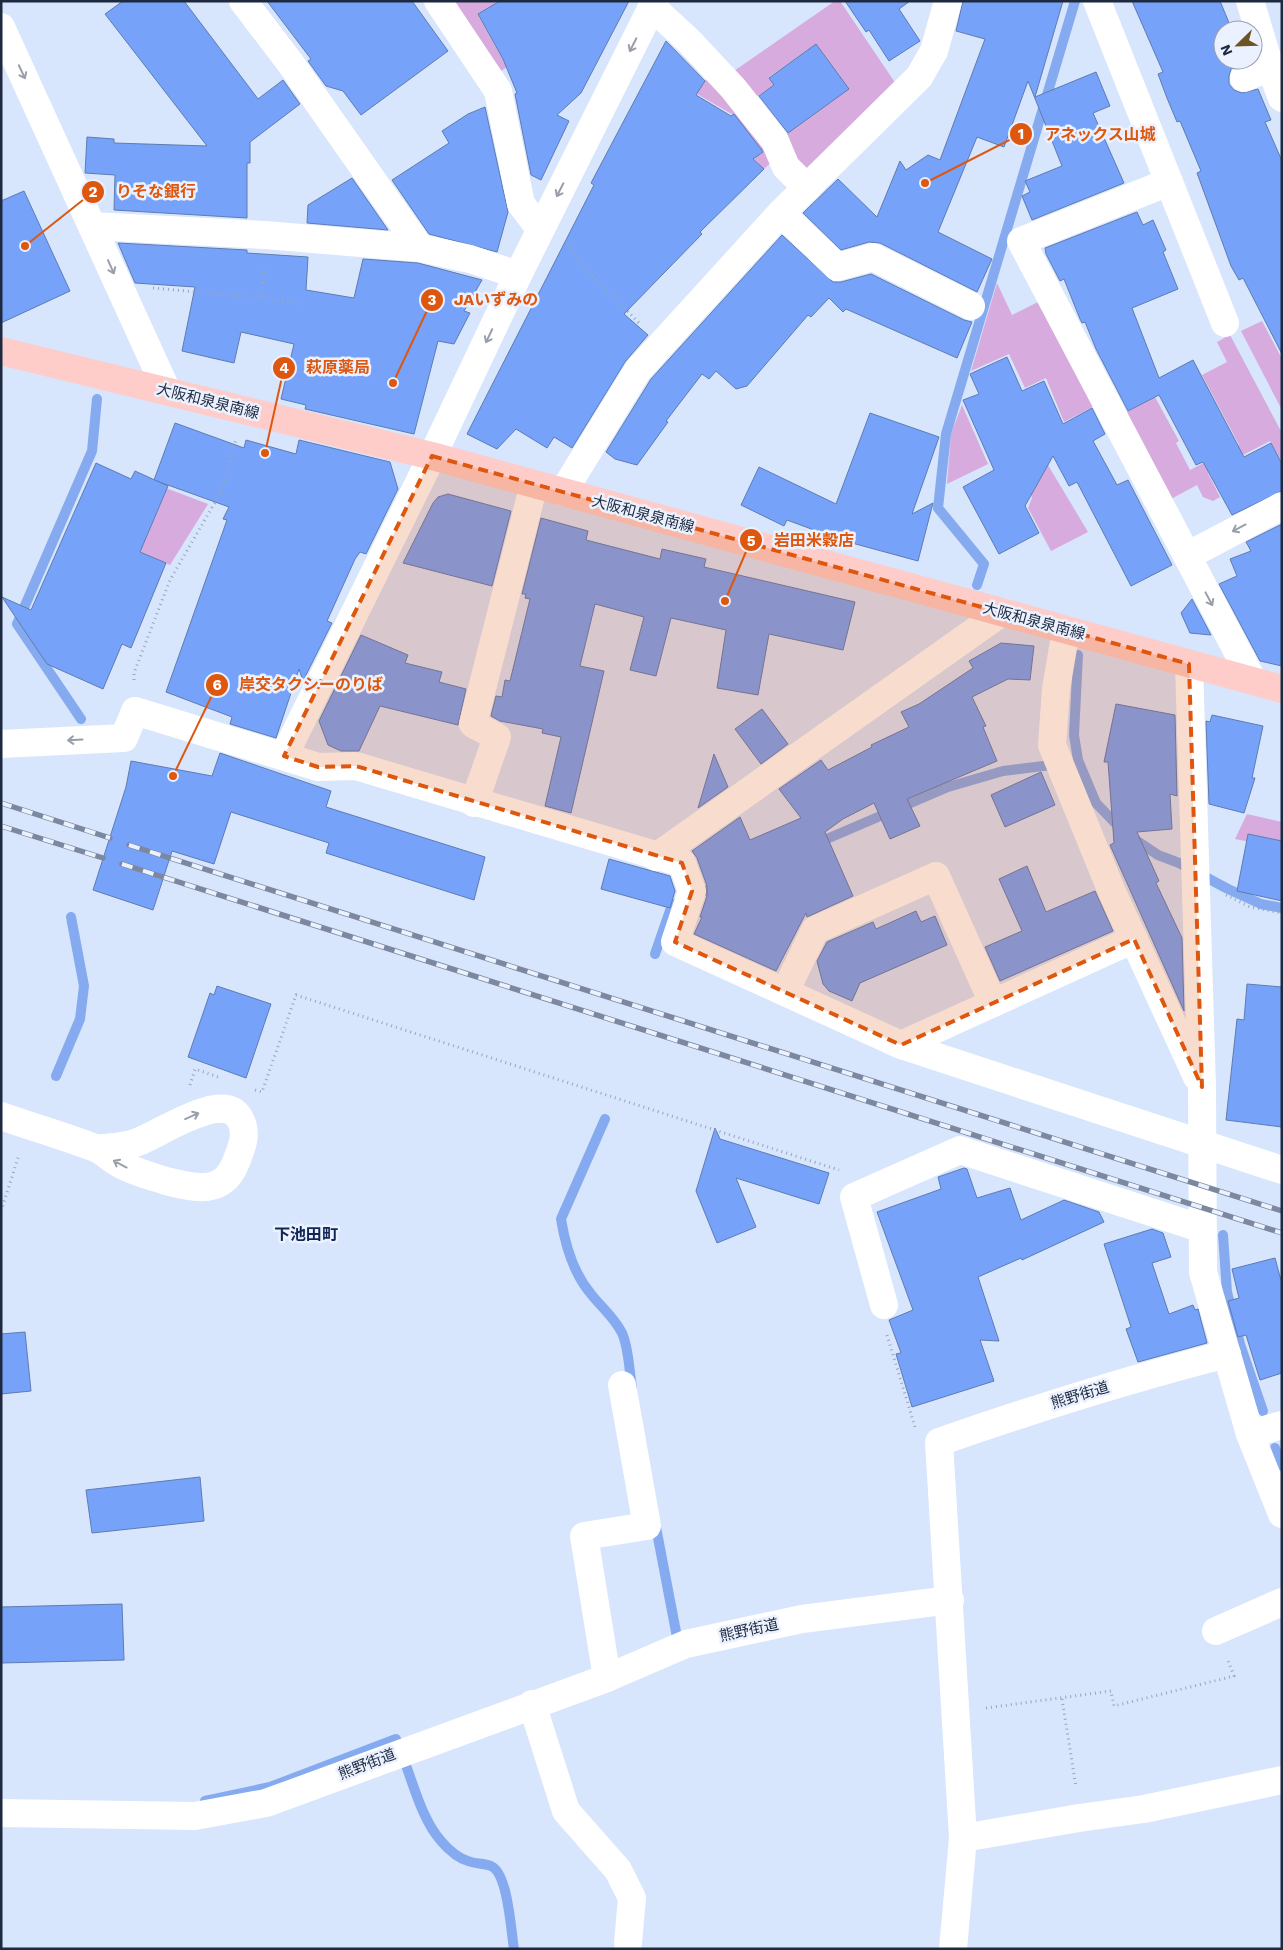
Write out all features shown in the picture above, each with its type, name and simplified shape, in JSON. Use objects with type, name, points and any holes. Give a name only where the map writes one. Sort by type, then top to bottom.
[{"type":"main road","name":"大阪和泉泉南線","points":[[1,350],[432,456],[1282,689]]},
{"type":"street","points":[[243,1],[291,64],[420,248]]},
{"type":"street","points":[[438,1],[498,91],[521,204],[544,222]]},
{"type":"street","points":[[563,492],[638,370],[781,213],[919,77],[934,51],[948,1]]},
{"type":"street","points":[[1097,1],[1225,323]]},
{"type":"street","points":[[1250,1],[1270,67],[1282,98]]},
{"type":"street","points":[[284,756],[432,456],[544,222],[653,4],[734,88],[775,141],[786,167],[807,188]]},
{"type":"street","points":[[1,27],[167,391]]},
{"type":"street","points":[[1244,78],[1270,67]]},
{"type":"street","points":[[1169,182],[1021,241],[1253,681]]},
{"type":"street","points":[[781,213],[837,267],[873,257],[971,306]]},
{"type":"street","points":[[92,226],[265,236],[420,248],[470,259],[518,275]]},
{"type":"street","points":[[474,802],[497,737],[474,724],[534,484]]},
{"type":"street","points":[[1187,556],[1282,506]]},
{"type":"street","points":[[656,857],[1002,612]]},
{"type":"street","points":[[1066,630],[1056,688],[1052,746],[1112,892],[1202,1087]]},
{"type":"street","points":[[1189,664],[1202,1087],[1202,1272],[1250,1434],[1282,1514]]},
{"type":"street","points":[[1,744],[124,738],[135,711],[318,767],[356,766],[656,857],[682,863],[692,891],[675,942],[901,1044],[1282,1170]]},
{"type":"street","points":[[785,992],[816,930],[936,876],[993,1003]]},
{"type":"street","points":[[901,1044],[1134,939]]},
{"type":"street","points":[[1,1116],[97,1149],[119,1164],[195,1189],[208,1187],[220,1182],[232,1173],[243,1143],[244,1126],[236,1112],[224,1107],[196,1114],[136,1143],[97,1149]]},
{"type":"street","points":[[164,1180],[155,1166],[153,1145],[168,1128]]},
{"type":"street","points":[[884,1305],[854,1197],[960,1150],[1203,1229]]},
{"type":"street","name":"熊野街道","points":[[939,1442],[1132,1378],[1227,1354]]},
{"type":"street","points":[[607,1678],[584,1536],[647,1526],[622,1385]]},
{"type":"street","points":[[1250,1434],[1282,1425]]},
{"type":"street","points":[[939,1442],[963,1838],[953,1949]]},
{"type":"street","name":"熊野街道","points":[[1,1813],[195,1816],[266,1803],[607,1678],[686,1644],[802,1619],[950,1600]]},
{"type":"street","points":[[1216,1630],[1282,1602]]},
{"type":"street","points":[[532,1704],[566,1811],[618,1870],[632,1898],[628,1943]]},
{"type":"street","points":[[963,1838],[1144,1809],[1282,1780]]},
{"type":"path","points":[[544,222],[624,310],[661,344]]},
{"type":"path","points":[[119,286],[262,298],[301,304]]},
{"type":"path","points":[[135,711],[134,673],[170,580],[221,492],[244,410]]},
{"type":"path","points":[[1196,878],[1250,907],[1282,914]]},
{"type":"path","points":[[254,1089],[262,1092],[296,995],[883,1184]]},
{"type":"path","points":[[168,1128],[195,1069],[220,1078]]},
{"type":"path","points":[[1,1212],[22,1146]]},
{"type":"path","points":[[884,1305],[881,1314],[920,1444],[939,1442]]},
{"type":"path","points":[[956,1712],[1111,1691],[1114,1706],[1234,1676],[1216,1630]]},
{"type":"path","points":[[1062,1699],[1079,1818]]},
{"type":"highlighted area","points":[[432,456],[1189,664],[1202,1087],[1134,939],[901,1045],[675,942],[692,891],[682,863],[356,766],[318,767],[284,756]]},
{"type":"shaded area","points":[[451,1],[495,1],[496,4],[478,15],[507,67],[498,73]]},
{"type":"shaded area","points":[[835,1],[840,1],[898,87],[805,178],[779,139],[848,89],[816,44],[769,77],[774,85],[751,101],[731,73]]},
{"type":"shaded area","points":[[709,74],[775,159],[764,169],[731,136],[735,116],[697,94]]},
{"type":"shaded area","points":[[997,283],[1012,315],[1042,300],[1098,404],[1064,422],[1046,378],[1025,388],[1009,354],[971,371]]},
{"type":"shaded area","points":[[1262,321],[1282,359],[1282,410],[1241,331]]},
{"type":"shaded area","points":[[1230,335],[1282,433],[1282,462],[1270,441],[1208,473],[1220,497],[1213,501],[1203,497],[1197,485],[1169,500],[1123,414],[1155,397],[1179,441],[1176,443],[1190,470],[1239,445],[1202,375],[1227,362],[1217,342]]},
{"type":"shaded area","points":[[962,405],[988,464],[947,484],[951,434]]},
{"type":"shaded area","points":[[1033,440],[1088,532],[1051,551],[1028,508],[1032,498],[1029,486]]},
{"type":"shaded area","points":[[150,482],[208,504],[170,565],[140,552],[165,494]]},
{"type":"shaded area","points":[[1247,814],[1282,822],[1282,841],[1262,837],[1260,844],[1235,839]]},
{"type":"building","points":[[123,1],[184,1],[258,99],[283,80],[300,104],[250,142],[250,163],[247,163],[247,218],[114,210],[115,175],[85,173],[87,137],[114,139],[114,143],[207,146],[105,14]]},
{"type":"building","points":[[267,1],[412,1],[448,51],[361,115],[343,91],[326,86],[308,61],[311,59]]},
{"type":"building","points":[[500,1],[629,1],[581,93],[557,115],[569,121],[541,180],[531,175],[515,94],[517,93],[503,59],[478,14]]},
{"type":"building","points":[[845,1],[910,1],[899,9],[920,41],[889,61],[869,30],[866,32]]},
{"type":"building","points":[[963,1],[1063,1],[1035,97],[1096,72],[1110,106],[1093,113],[1124,183],[1032,220],[1022,196],[1030,192],[1025,181],[1062,166],[1028,81],[1004,147],[977,137],[938,232],[992,259],[977,292],[880,243],[869,242],[841,250],[803,213],[838,179],[877,217],[900,161],[906,170],[928,155],[940,160],[985,39],[956,31]]},
{"type":"building","points":[[1132,1],[1220,1],[1228,20],[1213,20],[1213,70],[1231,70],[1229,84],[1234,90],[1242,93],[1258,89],[1271,120],[1265,122],[1282,161],[1282,354],[1243,278],[1239,280],[1231,266],[1197,173],[1201,171],[1180,121],[1177,122],[1158,74],[1163,72]]},
{"type":"building","points":[[666,41],[705,81],[696,95],[731,116],[734,114],[761,149],[763,152],[753,159],[764,169],[700,232],[702,234],[624,314],[648,335],[625,362],[572,448],[554,437],[547,448],[516,429],[497,449],[467,434],[594,185],[591,183]]},
{"type":"building","points":[[816,44],[849,89],[788,133],[759,96],[774,85],[769,78]]},
{"type":"building","points":[[485,107],[508,212],[497,252],[429,234],[392,180],[449,143],[442,131],[468,114]]},
{"type":"building","points":[[352,178],[388,230],[307,223],[308,205]]},
{"type":"building","points":[[24,191],[70,291],[1,323],[1,201]]},
{"type":"building","points":[[1137,212],[1143,225],[1153,220],[1166,250],[1163,252],[1178,289],[1132,308],[1159,378],[1193,360],[1244,457],[1271,443],[1282,464],[1282,491],[1232,515],[1203,462],[1196,465],[1159,395],[1128,411],[1096,349],[1085,322],[1082,323],[1080,319],[1064,279],[1060,281],[1046,254],[1045,248]]},
{"type":"building","points":[[782,235],[833,282],[841,282],[871,274],[964,320],[972,322],[957,358],[846,309],[843,312],[829,298],[811,317],[808,315],[747,386],[736,389],[716,371],[709,379],[702,374],[666,421],[668,422],[637,465],[615,459],[606,452],[651,379]]},
{"type":"building","points":[[118,243],[247,250],[247,253],[308,257],[306,290],[354,298],[363,259],[418,263],[482,280],[464,311],[470,313],[454,344],[438,341],[414,434],[305,409],[306,405],[281,399],[294,344],[241,332],[234,363],[182,351],[195,287],[135,283]]},
{"type":"building","points":[[1007,357],[1022,391],[1044,381],[1063,424],[1092,408],[1105,434],[1093,441],[1117,485],[1128,480],[1172,565],[1131,586],[1077,482],[1069,486],[1053,456],[1025,506],[1039,533],[999,554],[963,487],[994,470],[963,400],[979,394],[970,374]]},
{"type":"building","points":[[870,413],[939,437],[912,514],[933,503],[918,561],[841,540],[787,520],[784,526],[741,505],[759,467],[836,504]]},
{"type":"building","points":[[175,423],[244,448],[246,440],[296,454],[299,440],[390,462],[398,489],[366,554],[360,552],[355,559],[327,621],[332,623],[303,681],[299,669],[276,738],[230,724],[232,717],[166,692],[227,520],[223,519],[229,507],[154,480]]},
{"type":"building","points":[[96,463],[131,479],[135,471],[168,486],[140,552],[166,563],[131,648],[122,644],[103,689],[47,664],[2,597],[31,610]]},
{"type":"building","points":[[448,494],[511,511],[492,586],[403,563],[433,503],[438,497]]},
{"type":"building","points":[[541,518],[588,531],[586,540],[660,559],[662,549],[706,559],[704,567],[855,602],[843,650],[769,634],[758,695],[717,688],[726,630],[671,618],[656,676],[630,670],[644,617],[595,604],[580,666],[604,671],[571,813],[545,806],[561,737],[542,733],[543,729],[500,721],[491,716],[496,696],[502,697],[505,680],[510,681],[530,599],[525,598],[526,594],[522,594]]},
{"type":"building","points":[[1282,524],[1282,666],[1260,661],[1219,584],[1237,576],[1230,559],[1251,551],[1246,542]]},
{"type":"building","points":[[1192,599],[1211,635],[1190,633],[1181,613]]},
{"type":"building","points":[[361,635],[408,655],[405,663],[442,672],[439,682],[466,689],[458,725],[380,706],[359,751],[341,751],[328,745],[319,721]]},
{"type":"building","points":[[1001,643],[1034,646],[1030,680],[1008,679],[972,697],[986,726],[983,727],[997,761],[907,799],[920,826],[890,839],[874,803],[843,819],[825,832],[853,896],[807,917],[806,913],[776,971],[694,934],[702,917],[700,917],[707,896],[707,886],[697,858],[692,851],[740,817],[750,840],[801,818],[779,789],[821,760],[828,770],[872,747],[871,745],[909,727],[901,712],[919,704],[973,668],[969,661]]},
{"type":"building","points":[[1116,704],[1175,715],[1177,796],[1170,794],[1172,829],[1137,832],[1159,881],[1156,883],[1182,938],[1184,1011],[1110,845],[1114,843],[1108,762],[1104,762]]},
{"type":"building","points":[[762,709],[788,744],[761,764],[735,729]]},
{"type":"building","points":[[1212,715],[1263,726],[1252,778],[1255,778],[1244,813],[1209,804],[1206,721],[1210,722]]},
{"type":"building","points":[[220,753],[331,791],[326,807],[485,857],[474,900],[326,853],[329,843],[231,812],[214,864],[172,851],[153,910],[93,890],[126,787],[131,761],[212,776]]},
{"type":"building","points":[[714,754],[728,787],[698,808]]},
{"type":"building","points":[[1041,772],[1055,805],[1005,827],[991,795]]},
{"type":"building","points":[[1248,834],[1282,841],[1282,901],[1237,891]]},
{"type":"building","points":[[609,859],[670,876],[675,891],[670,908],[601,889]]},
{"type":"building","points":[[1027,866],[1046,912],[1095,891],[1113,931],[1000,981],[985,947],[1022,931],[999,879]]},
{"type":"building","points":[[916,911],[921,922],[935,916],[947,945],[860,983],[852,1001],[829,991],[823,984],[817,961],[827,942],[873,922],[876,929]]},
{"type":"building","points":[[1247,984],[1282,987],[1282,1127],[1226,1120],[1237,1019],[1244,1020]]},
{"type":"building","points":[[217,986],[271,1004],[246,1078],[188,1057],[210,993],[214,995]]},
{"type":"building","points":[[715,1128],[720,1139],[829,1173],[819,1204],[736,1178],[756,1227],[717,1243],[696,1191]]},
{"type":"building","points":[[964,1168],[967,1169],[977,1198],[1010,1188],[1021,1220],[1064,1200],[1099,1212],[1104,1222],[1022,1260],[1021,1258],[978,1277],[999,1341],[980,1340],[994,1381],[912,1407],[896,1354],[901,1353],[889,1320],[913,1310],[877,1212],[941,1189],[938,1177]]},
{"type":"building","points":[[1152,1229],[1163,1233],[1171,1257],[1152,1263],[1169,1314],[1193,1305],[1195,1310],[1198,1309],[1207,1343],[1138,1362],[1126,1329],[1131,1327],[1104,1244]]},
{"type":"building","points":[[1275,1258],[1282,1284],[1282,1373],[1260,1380],[1246,1335],[1238,1337],[1228,1301],[1239,1298],[1232,1269]]},
{"type":"building","points":[[25,1332],[31,1391],[1,1394],[1,1334]]},
{"type":"building","points":[[200,1477],[204,1521],[92,1533],[86,1490]]},
{"type":"building","points":[[122,1604],[124,1660],[1,1663],[1,1607]]},
{"type":"waterway","points":[[977,585],[984,564],[938,508],[946,434],[1075,1]]},
{"type":"waterway","points":[[81,719],[17,624],[92,451],[97,399]]},
{"type":"waterway","points":[[1078,655],[1074,735],[1078,760],[1096,803],[1120,828]]},
{"type":"waterway","points":[[815,844],[948,787],[1003,771],[1059,764]]},
{"type":"waterway","points":[[1131,837],[1158,855],[1179,863],[1228,889],[1261,904],[1282,908]]},
{"type":"waterway","points":[[655,954],[672,905],[719,885]]},
{"type":"waterway","points":[[56,1076],[80,1019],[84,986],[71,917]]},
{"type":"waterway","points":[[605,1119],[561,1219],[575,1268],[585,1286],[622,1333],[632,1387]]},
{"type":"waterway","points":[[1223,1235],[1227,1292],[1240,1344],[1263,1411]]},
{"type":"waterway","points":[[1275,1448],[1282,1466]]},
{"type":"waterway","points":[[655,1522],[677,1637]]},
{"type":"waterway","points":[[205,1801],[270,1787],[396,1739]]},
{"type":"waterway","points":[[410,1758],[404,1760],[424,1813],[434,1832],[460,1858],[491,1866],[497,1871],[505,1891],[514,1949]]},
{"type":"railway","points":[[1,803],[110,838]]},
{"type":"railway","points":[[1,826],[103,858]]},
{"type":"railway","points":[[129,845],[1282,1211]]},
{"type":"railway","points":[[122,864],[1282,1233]]},
{"type":"place","name":"アネックス山城","points":[[925,183]]},
{"type":"place","name":"りそな銀行","points":[[25,246]]},
{"type":"place","name":"JAいずみの","points":[[393,383]]},
{"type":"place","name":"萩原薬局","points":[[265,453]]},
{"type":"place","name":"岩田米穀店","points":[[725,601]]},
{"type":"place","name":"岸交タクシーのりば","points":[[173,776]]},
{"type":"district","name":"下池田町","points":[[306,1234]]}]
